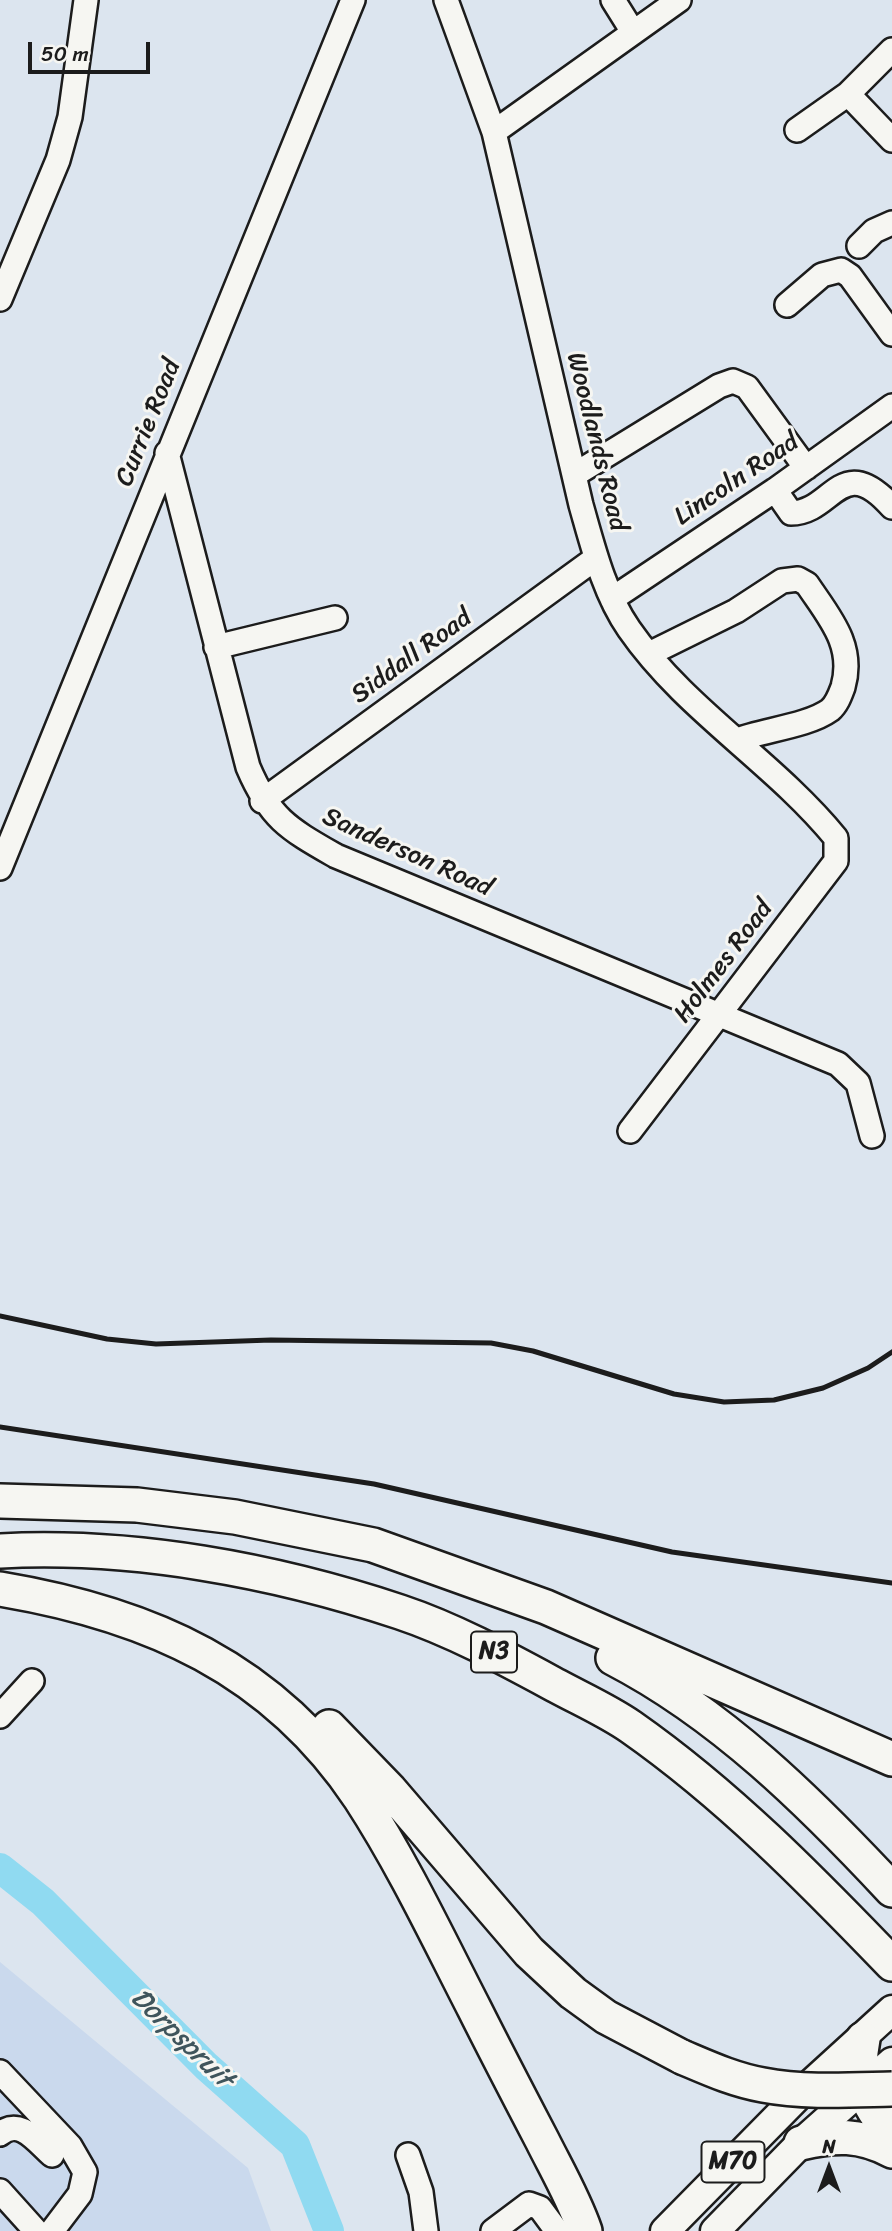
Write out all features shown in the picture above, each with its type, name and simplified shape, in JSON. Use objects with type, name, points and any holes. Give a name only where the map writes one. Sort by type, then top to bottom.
[{"type":"highway","name":"N3","points":[[0,1501],[137,1504],[235,1517],[371,1553],[546,1623],[650,1676],[749,1751],[829,1822],[892,1890]]},
{"type":"highway","points":[[235,1517],[373,1545],[546,1607],[892,1759]]},
{"type":"highway","name":"N3","points":[[0,1551],[36,1549],[163,1557],[276,1578],[401,1612],[496,1653],[629,1725],[707,1785],[784,1852],[892,1964]]},
{"type":"highway","points":[[0,1581],[46,1583],[107,1595],[160,1614],[229,1646],[272,1675],[310,1707],[390,1790],[528,1952],[573,1993],[606,2017],[681,2057],[724,2075],[764,2085],[833,2090],[878,2089]]},
{"type":"highway","points":[[0,1588],[104,1611],[170,1636],[228,1667],[289,1715],[334,1763],[360,1799],[421,1906],[585,2231]]},
{"type":"highway","points":[[879,2023],[858,2066],[878,2089],[879,2120],[892,2135]]},
{"type":"highway","points":[[800,2143],[831,2136],[848,2136],[865,2139],[892,2151]]},
{"type":"main road","name":"M70","points":[[665,2231],[802,2092],[879,2023]]},
{"type":"main road","name":"M70","points":[[715,2231],[800,2143],[878,2089],[892,2062]]},
{"type":"street","points":[[3,284],[58,160],[70,117],[86,0]]},
{"type":"street","name":"Currie Road","points":[[0,868],[353,0]]},
{"type":"street","name":"Woodlands Road","points":[[446,0],[494,132],[574,475],[596,558],[612,599],[628,628],[649,654],[824,823]]},
{"type":"street","points":[[613,0],[633,32]]},
{"type":"street","points":[[494,132],[679,0]]},
{"type":"street","points":[[797,131],[848,94],[892,50]]},
{"type":"street","points":[[848,94],[892,140]]},
{"type":"street","points":[[859,246],[874,231],[892,223]]},
{"type":"street","points":[[787,305],[822,275],[841,270],[850,276],[892,334]]},
{"type":"street","points":[[574,475],[719,386],[733,381],[747,387],[806,468]]},
{"type":"street","name":"Lincoln Road","points":[[612,599],[775,490],[892,406]]},
{"type":"street","name":"Sanderson Road","points":[[167,453],[248,768],[262,801],[290,830],[336,856],[838,1064],[858,1083],[872,1136]]},
{"type":"street","points":[[775,490],[791,513],[800,513],[843,486],[855,483],[877,491],[892,508]]},
{"type":"street","name":"Siddall Road","points":[[262,801],[596,558]]},
{"type":"street","points":[[649,654],[736,611],[782,581],[798,579],[807,583],[844,643],[846,676],[839,698],[830,710],[811,719],[737,740]]},
{"type":"street","points":[[216,647],[335,618]]},
{"type":"street","name":"Holmes Road","points":[[631,1131],[836,861],[836,838],[824,823]]},
{"type":"street","points":[[0,1716],[32,1681]]},
{"type":"street","points":[[0,2072],[70,2146],[85,2172],[80,2194],[52,2231]]},
{"type":"street","points":[[0,2134],[8,2127],[17,2127],[52,2155]]},
{"type":"street","points":[[408,2155],[421,2192],[426,2231]]},
{"type":"street","points":[[0,2191],[36,2231]]},
{"type":"street","points":[[493,2231],[528,2204],[540,2208],[557,2231]]},
{"type":"shaded area","points":[[0,1962],[248,2168],[271,2231],[0,2231]]},
{"type":"waterway","name":"Dorpspruit","points":[[0,1868],[43,1902],[206,2066],[295,2145],[329,2231]]},
{"type":"railway","points":[[0,1316],[107,1339],[156,1344],[271,1340],[491,1343],[533,1351],[674,1394],[724,1402],[774,1400],[823,1388],[868,1368],[892,1352]]},
{"type":"railway","points":[[0,1427],[374,1484],[672,1552],[892,1583]]}]
